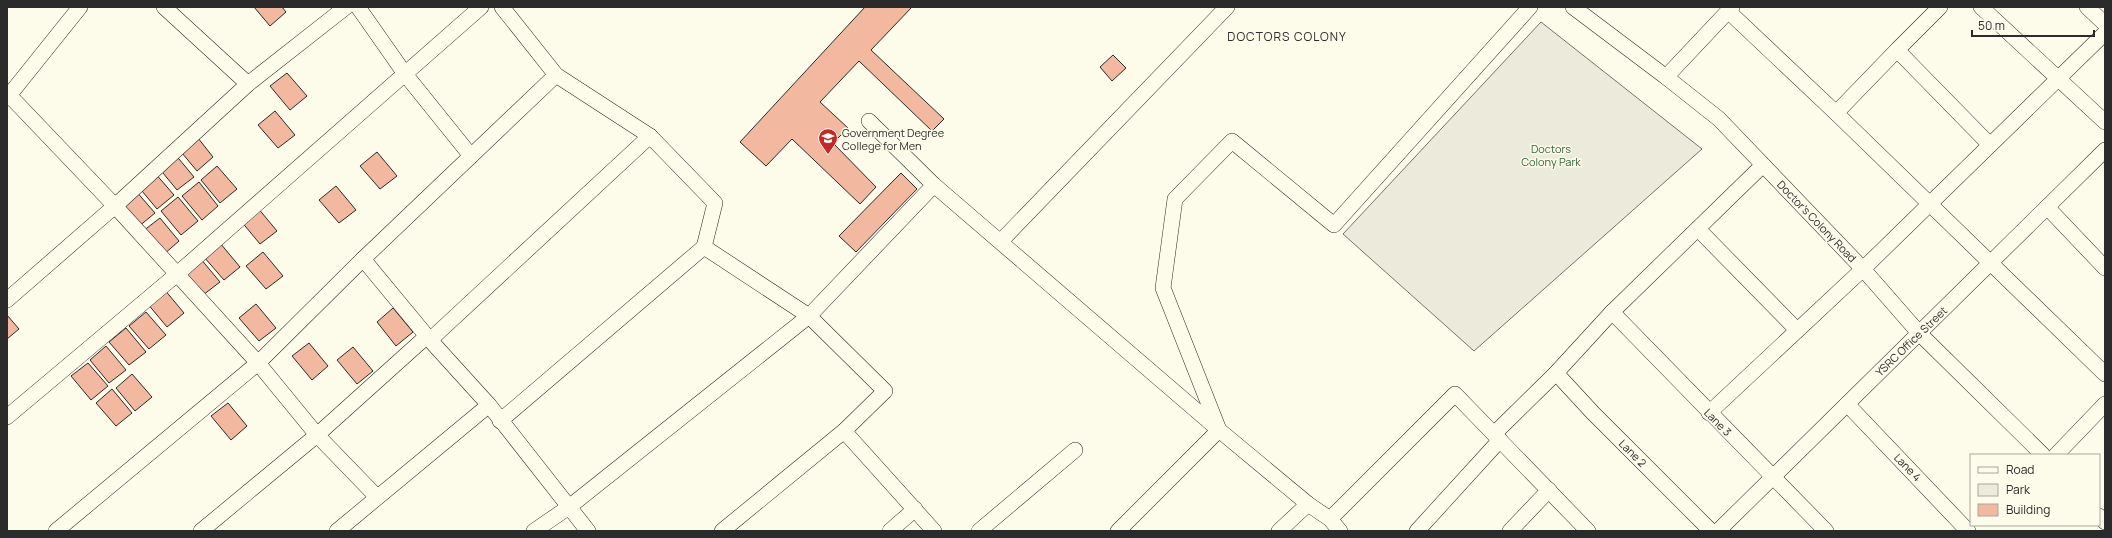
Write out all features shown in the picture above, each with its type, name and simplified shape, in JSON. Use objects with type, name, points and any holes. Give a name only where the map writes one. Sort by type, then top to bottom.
[{"type":"street","points":[[80,7],[8,96],[115,206],[176,275],[258,363],[317,435],[377,497]]},
{"type":"street","points":[[164,7],[248,84]]},
{"type":"street","points":[[7,300],[115,206],[248,84],[346,7]]},
{"type":"street","points":[[358,7],[405,74],[471,156]]},
{"type":"street","points":[[7,417],[176,275],[481,7]]},
{"type":"street","points":[[500,421],[704,247],[715,203],[650,136],[556,75],[502,7]]},
{"type":"street","points":[[1001,241],[1227,7]]},
{"type":"street","points":[[1219,430],[1163,288],[1175,199],[1232,140],[1334,225],[1530,7]]},
{"type":"street","name":"Doctor's Colony Road","points":[[1572,7],[1666,77],[1719,119],[1863,268],[1919,333],[2042,454]]},
{"type":"street","points":[[1836,113],[1896,50],[1940,7]]},
{"type":"street","points":[[1981,7],[2105,122]]},
{"type":"street","points":[[2087,7],[2105,24]]},
{"type":"street","points":[[1666,77],[1730,9],[2105,374]]},
{"type":"street","points":[[1709,413],[1930,204],[2058,77],[2105,33]]},
{"type":"street","points":[[1896,50],[1990,146]]},
{"type":"street","points":[[56,531],[258,363],[363,259],[556,75]]},
{"type":"street","points":[[869,121],[934,186],[1001,241],[1219,430],[1308,504],[1330,519],[1340,531]]},
{"type":"street","points":[[201,531],[317,435],[429,338],[650,136]]},
{"type":"street","name":"YSRC Office Street","points":[[1718,531],[2105,150]]},
{"type":"street","points":[[1420,530],[1497,437],[1612,312],[1763,165]]},
{"type":"street","points":[[534,531],[569,507],[808,316],[934,186]]},
{"type":"street","points":[[2047,207],[2105,268]]},
{"type":"street","points":[[1698,229],[1797,330]]},
{"type":"street","points":[[704,247],[808,316],[885,391],[844,430],[722,531]]},
{"type":"street","points":[[363,259],[429,338],[489,405],[500,421],[588,531]]},
{"type":"street","name":"Lane 3","points":[[1612,312],[1709,413],[1826,531]]},
{"type":"street","name":"Lane 2","points":[[1556,373],[1593,413],[1711,531]]},
{"type":"street","points":[[1330,519],[1455,394],[1588,531]]},
{"type":"street","name":"Lane 4","points":[[1847,404],[1968,531]]},
{"type":"street","points":[[2057,454],[2105,404]]},
{"type":"street","points":[[337,531],[489,405]]},
{"type":"street","points":[[844,430],[934,531]]},
{"type":"street","points":[[1118,531],[1219,430]]},
{"type":"street","points":[[979,531],[1075,450]]},
{"type":"street","points":[[1510,531],[1549,490]]},
{"type":"street","points":[[1279,531],[1308,504]]},
{"type":"street","points":[[890,531],[915,510]]},
{"type":"green space","name":"Doctors Colony Park","points":[[1541,22],[1702,149],[1474,351],[1343,234]]},
{"type":"building","points":[[254,7],[282,7],[286,12],[270,26]]},
{"type":"building","points":[[865,7],[912,7],[871,50],[944,119],[932,131],[859,61],[820,102],[848,128],[833,143],[876,187],[860,204],[792,139],[766,166],[740,142]]},
{"type":"building","points":[[1113,55],[1126,68],[1112,81],[1100,67]]},
{"type":"building","points":[[287,73],[307,96],[290,110],[270,86]]},
{"type":"building","points":[[275,111],[295,135],[278,148],[258,125]]},
{"type":"building","points":[[194,133],[213,157],[197,171],[177,147]]},
{"type":"building","points":[[377,152],[397,176],[380,189],[360,166]]},
{"type":"building","points":[[174,153],[194,177],[177,190],[158,167]]},
{"type":"building","points":[[217,166],[237,189],[220,203],[201,180]]},
{"type":"building","points":[[154,172],[174,195],[157,209],[137,185]]},
{"type":"building","points":[[901,173],[917,189],[856,252],[839,236]]},
{"type":"building","points":[[199,182],[218,206],[202,220],[182,196]]},
{"type":"building","points":[[336,186],[356,210],[339,223],[319,200]]},
{"type":"building","points":[[135,190],[155,213],[138,227],[119,203]]},
{"type":"building","points":[[178,197],[198,221],[181,235],[161,211]]},
{"type":"building","points":[[257,207],[277,231],[260,244],[241,221]]},
{"type":"building","points":[[160,218],[179,241],[163,255],[143,231]]},
{"type":"building","points":[[220,243],[240,267],[224,280],[204,257]]},
{"type":"building","points":[[263,252],[283,276],[266,289],[246,266]]},
{"type":"building","points":[[200,258],[220,282],[203,295],[183,272]]},
{"type":"building","points":[[164,289],[184,313],[167,327],[147,303]]},
{"type":"building","points":[[256,304],[276,328],[259,341],[239,318]]},
{"type":"building","points":[[393,308],[413,332],[396,346],[377,322]]},
{"type":"building","points":[[146,312],[166,335],[149,349],[129,326]]},
{"type":"building","points":[[7,315],[19,329],[7,339]]},
{"type":"building","points":[[126,328],[146,352],[129,365],[109,342]]},
{"type":"building","points":[[309,343],[328,366],[312,380],[292,356]]},
{"type":"building","points":[[106,346],[126,370],[109,383],[90,360]]},
{"type":"building","points":[[353,347],[373,371],[357,384],[337,360]]},
{"type":"building","points":[[88,363],[108,386],[91,400],[71,376]]},
{"type":"building","points":[[132,374],[152,397],[135,411],[116,388]]},
{"type":"building","points":[[112,389],[132,413],[116,426],[96,403]]},
{"type":"building","points":[[228,403],[247,426],[231,440],[211,416]]},
{"type":"place","name":"Government Degree College for Men","points":[[828,155]]},
{"type":"district","name":"DOCTORS COLONY","points":[[1287,36]]}]
